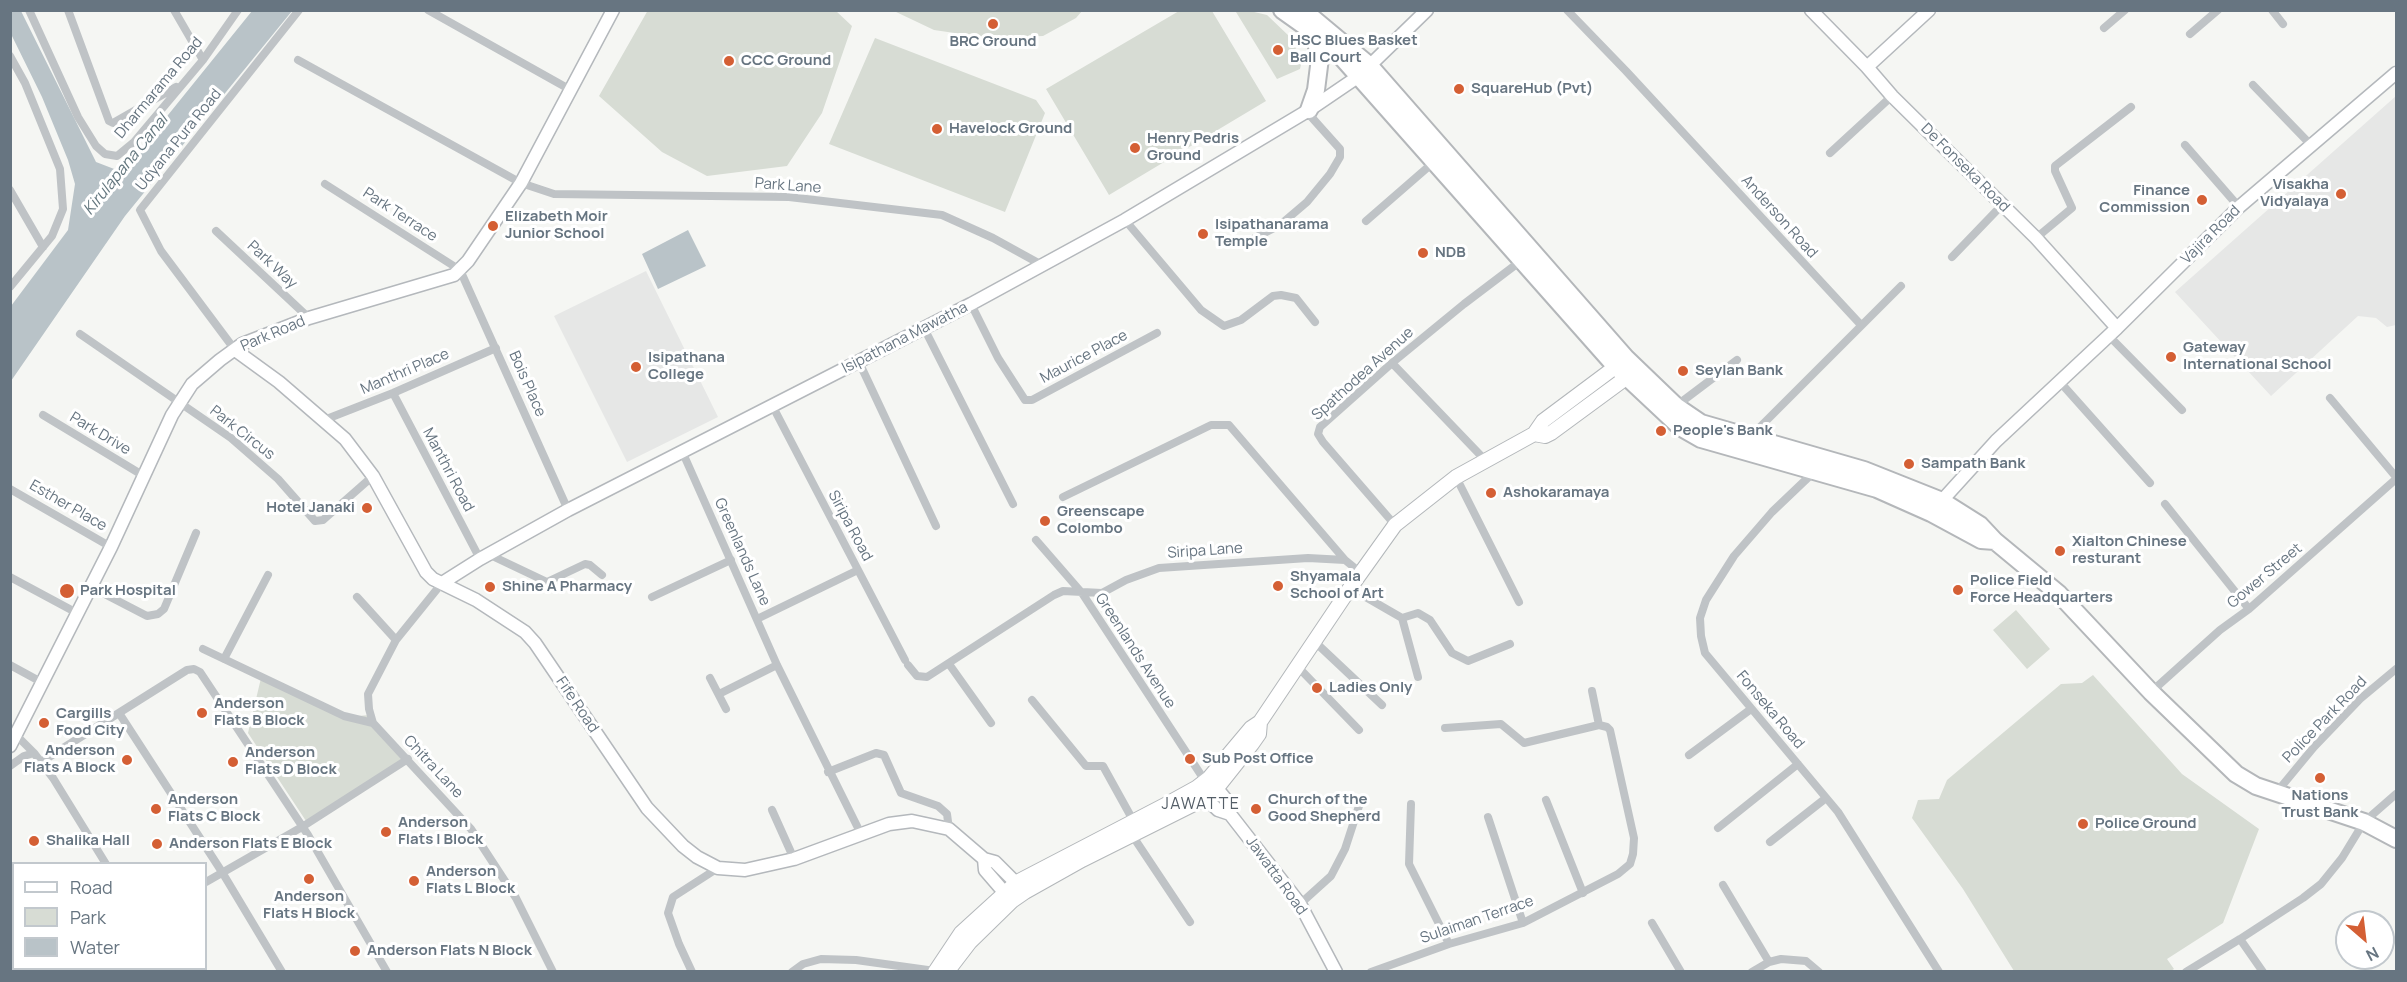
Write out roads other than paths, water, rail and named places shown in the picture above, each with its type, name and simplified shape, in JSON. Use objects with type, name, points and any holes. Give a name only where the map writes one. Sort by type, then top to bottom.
[{"type":"highway","points":[[1282,10],[1365,71],[1435,161],[1522,260],[1626,368],[1676,406],[1701,423],[1864,470],[1936,507],[1981,540],[1995,541],[2059,594],[2151,692],[2236,774],[2256,786],[2364,822],[2397,839]]},
{"type":"highway","points":[[1303,10],[1331,31],[1680,427],[1701,439],[1936,507]]},
{"type":"highway","points":[[1308,110],[1316,90],[1320,58],[1313,32]]},
{"type":"main road","name":"Park Road","points":[[13,740],[111,547],[179,403],[192,384],[235,350],[255,339],[309,318],[454,276],[492,228],[521,183],[613,10]]},
{"type":"main road","name":"Isipathana Mawatha","points":[[442,583],[484,556],[568,510],[971,304],[1125,220],[1308,110],[1365,71],[1427,10]]},
{"type":"main road","name":"De Fonseka Road","points":[[1811,10],[1892,96],[2037,238],[2113,332]]},
{"type":"main road","points":[[1867,67],[1929,10]]},
{"type":"main road","name":"Vajira Road","points":[[1936,507],[1996,441],[2113,332],[2239,207],[2310,144],[2397,73]]},
{"type":"main road","name":"Fife Road","points":[[235,350],[279,382],[345,439],[373,476],[426,572],[496,613],[525,632],[535,642],[647,808],[683,846],[697,857],[718,868],[745,870],[794,859],[889,824],[912,821],[949,829],[984,859],[995,862],[1021,887]]},
{"type":"main road","points":[[935,971],[961,933],[1021,887],[1133,829],[1206,787],[1251,728],[1260,722],[1395,525],[1456,477],[1534,434],[1545,436],[1551,433],[1626,368]]},
{"type":"main road","name":"Jawatta Road","points":[[1206,787],[1218,810],[1230,814],[1300,904],[1336,972]]},
{"type":"main road","name":"Fife Road","points":[[984,859],[985,870],[1008,897]]},
{"type":"main road","points":[[947,972],[1008,897]]},
{"type":"street","name":"Dharmarama Road","points":[[29,10],[78,117],[96,146],[105,154],[117,156],[134,142],[183,83],[238,10]]},
{"type":"street","points":[[68,10],[109,121],[113,123],[183,83]]},
{"type":"street","points":[[174,10],[202,60]]},
{"type":"street","name":"Udyana Pura Road","points":[[235,350],[161,251],[140,210],[299,10]]},
{"type":"street","points":[[428,10],[569,89]]},
{"type":"street","name":"Anderson Road","points":[[1567,10],[1861,325]]},
{"type":"street","points":[[2104,28],[2125,10]]},
{"type":"street","points":[[2190,34],[2218,10]]},
{"type":"street","points":[[2272,10],[2283,24]]},
{"type":"street","points":[[10,56],[25,83],[60,169],[63,209],[52,236],[10,287]]},
{"type":"street","name":"Park Lane","points":[[298,60],[521,183],[554,194],[789,197],[942,215],[993,238],[1042,266]]},
{"type":"street","points":[[2253,85],[2310,144]]},
{"type":"street","points":[[1830,153],[1892,96]]},
{"type":"street","points":[[2037,238],[2072,208],[2055,171],[2055,166],[2131,107]]},
{"type":"street","points":[[1245,243],[1280,225],[1307,201],[1330,174],[1340,157],[1340,149],[1308,110]]},
{"type":"street","points":[[2184,145],[2239,207]]},
{"type":"street","points":[[1366,221],[1435,161]]},
{"type":"street","name":"Park Terrace","points":[[325,184],[460,270]]},
{"type":"street","points":[[10,190],[43,247]]},
{"type":"street","points":[[1952,257],[2002,205]]},
{"type":"street","points":[[1125,220],[1201,310],[1224,326],[1241,320],[1273,296],[1281,295],[1296,298],[1315,322]]},
{"type":"street","name":"Park Way","points":[[216,231],[309,318]]},
{"type":"street","name":"Spathodea Avenue","points":[[1395,525],[1323,442],[1318,434],[1320,427],[1392,363],[1522,260]]},
{"type":"street","name":"Bois Place","points":[[460,270],[568,510]]},
{"type":"street","points":[[1748,438],[1901,286]]},
{"type":"street","name":"Maurice Place","points":[[971,304],[998,358],[1024,400],[1032,400],[1157,333]]},
{"type":"street","points":[[924,328],[1013,504]]},
{"type":"street","name":"De Fonseka Road","points":[[2113,332],[2182,410]]},
{"type":"street","name":"Park Circus","points":[[80,334],[231,438],[278,479],[315,521],[323,520],[373,476]]},
{"type":"street","name":"Manthri Place","points":[[324,420],[496,348]]},
{"type":"street","points":[[1676,406],[1737,360]]},
{"type":"street","points":[[859,362],[936,526]]},
{"type":"street","points":[[1392,363],[1486,460]]},
{"type":"street","points":[[2060,382],[2150,483]]},
{"type":"street","name":"Manthri Road","points":[[393,393],[484,556]]},
{"type":"street","points":[[2330,398],[2397,478]]},
{"type":"street","name":"Siripa Road","points":[[772,405],[906,663],[917,676]]},
{"type":"street","name":"Park Drive","points":[[43,415],[144,476]]},
{"type":"street","points":[[1063,497],[1211,425],[1230,425],[1345,560],[1360,573]]},
{"type":"street","name":"Greenlands Lane","points":[[682,451],[777,664],[828,772],[861,834]]},
{"type":"street","name":"Fonseka Road","points":[[1815,471],[1773,512],[1734,556],[1706,600],[1700,618],[1705,653],[1838,812],[1939,972]]},
{"type":"street","points":[[1456,477],[1519,602]]},
{"type":"street","name":"Gower Street","points":[[2151,692],[2397,478]]},
{"type":"street","name":"Esther Place","points":[[10,489],[111,547]]},
{"type":"street","points":[[2165,504],[2249,609]]},
{"type":"street","points":[[91,587],[147,616],[158,614],[164,609],[196,533]]},
{"type":"street","name":"Greenlands Avenue","points":[[1035,540],[1082,593],[1206,787]]},
{"type":"street","points":[[484,556],[547,582],[585,564],[590,565],[602,575]]},
{"type":"street","name":"Siripa Lane","points":[[917,676],[927,677],[1063,591],[1102,593],[1126,580],[1159,568],[1308,558],[1345,560]]},
{"type":"street","points":[[652,597],[731,560]]},
{"type":"street","points":[[757,620],[858,570]]},
{"type":"street","points":[[224,659],[268,575]]},
{"type":"street","points":[[10,576],[77,613]]},
{"type":"street","points":[[203,649],[344,716],[373,723],[368,694],[396,640],[442,583]]},
{"type":"street","points":[[1350,588],[1402,618],[1418,677]]},
{"type":"street","points":[[357,597],[396,640]]},
{"type":"street","points":[[1402,618],[1418,613],[1430,620],[1452,653],[1468,660],[1510,644]]},
{"type":"street","points":[[1314,641],[1382,705]]},
{"type":"street","points":[[719,694],[777,664]]},
{"type":"street","points":[[949,664],[991,723]]},
{"type":"street","points":[[10,665],[43,683]]},
{"type":"street","points":[[1298,668],[1359,730]]},
{"type":"street","points":[[41,762],[187,670],[194,669],[200,672],[302,826],[387,972]]},
{"type":"street","name":"Police Park Road","points":[[2276,793],[2314,747],[2360,699],[2397,669]]},
{"type":"street","points":[[710,678],[726,709]]},
{"type":"street","points":[[1445,728],[1501,724],[1524,743],[1599,725],[1592,691]]},
{"type":"street","points":[[1032,700],[1086,766],[1103,766],[1133,829],[1190,922]]},
{"type":"street","points":[[1689,755],[1751,709]]},
{"type":"street","points":[[119,713],[222,872],[282,972]]},
{"type":"street","name":"Chitra Lane","points":[[373,723],[471,829],[516,898],[553,972]]},
{"type":"street","name":"Sulaiman Terrace","points":[[1371,972],[1449,944],[1523,923],[1618,874],[1630,864],[1634,838],[1610,730],[1599,725]]},
{"type":"street","points":[[13,740],[34,753],[41,762],[105,862]]},
{"type":"street","points":[[10,766],[24,756],[34,753]]},
{"type":"street","points":[[828,772],[876,753],[884,755],[901,793],[938,806],[947,814],[949,829]]},
{"type":"street","points":[[207,881],[302,826],[408,759]]},
{"type":"street","points":[[1718,828],[1798,764]]},
{"type":"street","points":[[2186,972],[2303,898],[2321,884],[2342,858],[2364,822],[2397,794]]},
{"type":"street","points":[[1770,842],[1826,798]]},
{"type":"street","points":[[1546,800],[1583,893]]},
{"type":"street","points":[[1411,804],[1409,864],[1449,944]]},
{"type":"street","points":[[1300,904],[1330,876],[1345,849],[1359,806]]},
{"type":"street","points":[[772,810],[794,859]]},
{"type":"street","points":[[1488,817],[1523,923]]},
{"type":"street","points":[[692,972],[668,913],[673,897],[718,868]]},
{"type":"street","points":[[1723,885],[1769,962]]},
{"type":"street","points":[[1652,923],[1681,972]]},
{"type":"street","points":[[2240,939],[2263,972]]},
{"type":"street","points":[[792,972],[804,964],[821,959],[856,960],[935,971]]},
{"type":"street","points":[[1752,972],[1769,962],[1781,959],[1806,961],[1819,972]]},
{"type":"water","points":[[11,11],[21,11],[96,162],[122,172],[252,11],[292,11],[125,216],[11,381],[11,306],[68,230],[75,184],[68,160],[42,97],[11,34]]},
{"type":"water","points":[[688,230],[706,266],[658,289],[642,254]]},
{"type":"place","name":"BRC Ground","points":[[993,24]]},
{"type":"place","name":"HSC Blues Basket Ball Court","points":[[1278,50]]},
{"type":"place","name":"CCC Ground","points":[[729,61]]},
{"type":"place","name":"SquareHub (Pvt)","points":[[1459,89]]},
{"type":"place","name":"Havelock Ground","points":[[937,129]]},
{"type":"place","name":"Henry Pedris Ground","points":[[1135,148]]},
{"type":"place","name":"Visakha Vidyalaya","points":[[2341,194]]},
{"type":"place","name":"Finance Commission","points":[[2202,200]]},
{"type":"place","name":"Elizabeth Moir Junior School","points":[[493,226]]},
{"type":"place","name":"Isipathanarama Temple","points":[[1203,234]]},
{"type":"place","name":"NDB","points":[[1423,253]]},
{"type":"place","name":"Gateway International School","points":[[2171,357]]},
{"type":"place","name":"Isipathana College","points":[[636,367]]},
{"type":"place","name":"Seylan Bank","points":[[1683,371]]},
{"type":"place","name":"People's Bank","points":[[1661,431]]},
{"type":"place","name":"Sampath Bank","points":[[1909,464]]},
{"type":"place","name":"Ashokaramaya","points":[[1491,493]]},
{"type":"place","name":"Hotel Janaki","points":[[367,508]]},
{"type":"place","name":"Greenscape Colombo","points":[[1045,521]]},
{"type":"place","name":"Xialton Chinese resturant","points":[[2060,551]]},
{"type":"place","name":"Shyamala School of Art","points":[[1278,586]]},
{"type":"place","name":"Shine A Pharmacy","points":[[490,587]]},
{"type":"place","name":"Police Field Force Headquarters","points":[[1958,590]]},
{"type":"place","name":"Park Hospital","points":[[67,591]]},
{"type":"place","name":"Ladies Only","points":[[1317,688]]},
{"type":"place","name":"Anderson Flats B Block","points":[[202,713]]},
{"type":"place","name":"Cargills Food City","points":[[44,723]]},
{"type":"place","name":"Sub Post Office","points":[[1190,759]]},
{"type":"place","name":"Anderson Flats A Block","points":[[127,760]]},
{"type":"place","name":"Anderson Flats D Block","points":[[233,762]]},
{"type":"place","name":"Nations Trust Bank","points":[[2320,778]]},
{"type":"place","name":"Anderson Flats C Block","points":[[156,809]]},
{"type":"place","name":"Church of the Good Shepherd","points":[[1256,809]]},
{"type":"place","name":"Police Ground","points":[[2083,824]]},
{"type":"place","name":"Anderson Flats I Block","points":[[386,832]]},
{"type":"place","name":"Shalika Hall","points":[[34,841]]},
{"type":"place","name":"Anderson Flats E Block","points":[[157,844]]},
{"type":"place","name":"Anderson Flats H Block","points":[[309,879]]},
{"type":"place","name":"Anderson Flats L Block","points":[[414,881]]},
{"type":"place","name":"Anderson Flats N Block","points":[[355,951]]},
{"type":"district","name":"JAWATTE","points":[[1201,805]]},
{"type":"water label","name":"Kirulapana Canal","points":[[126,165]]}]
